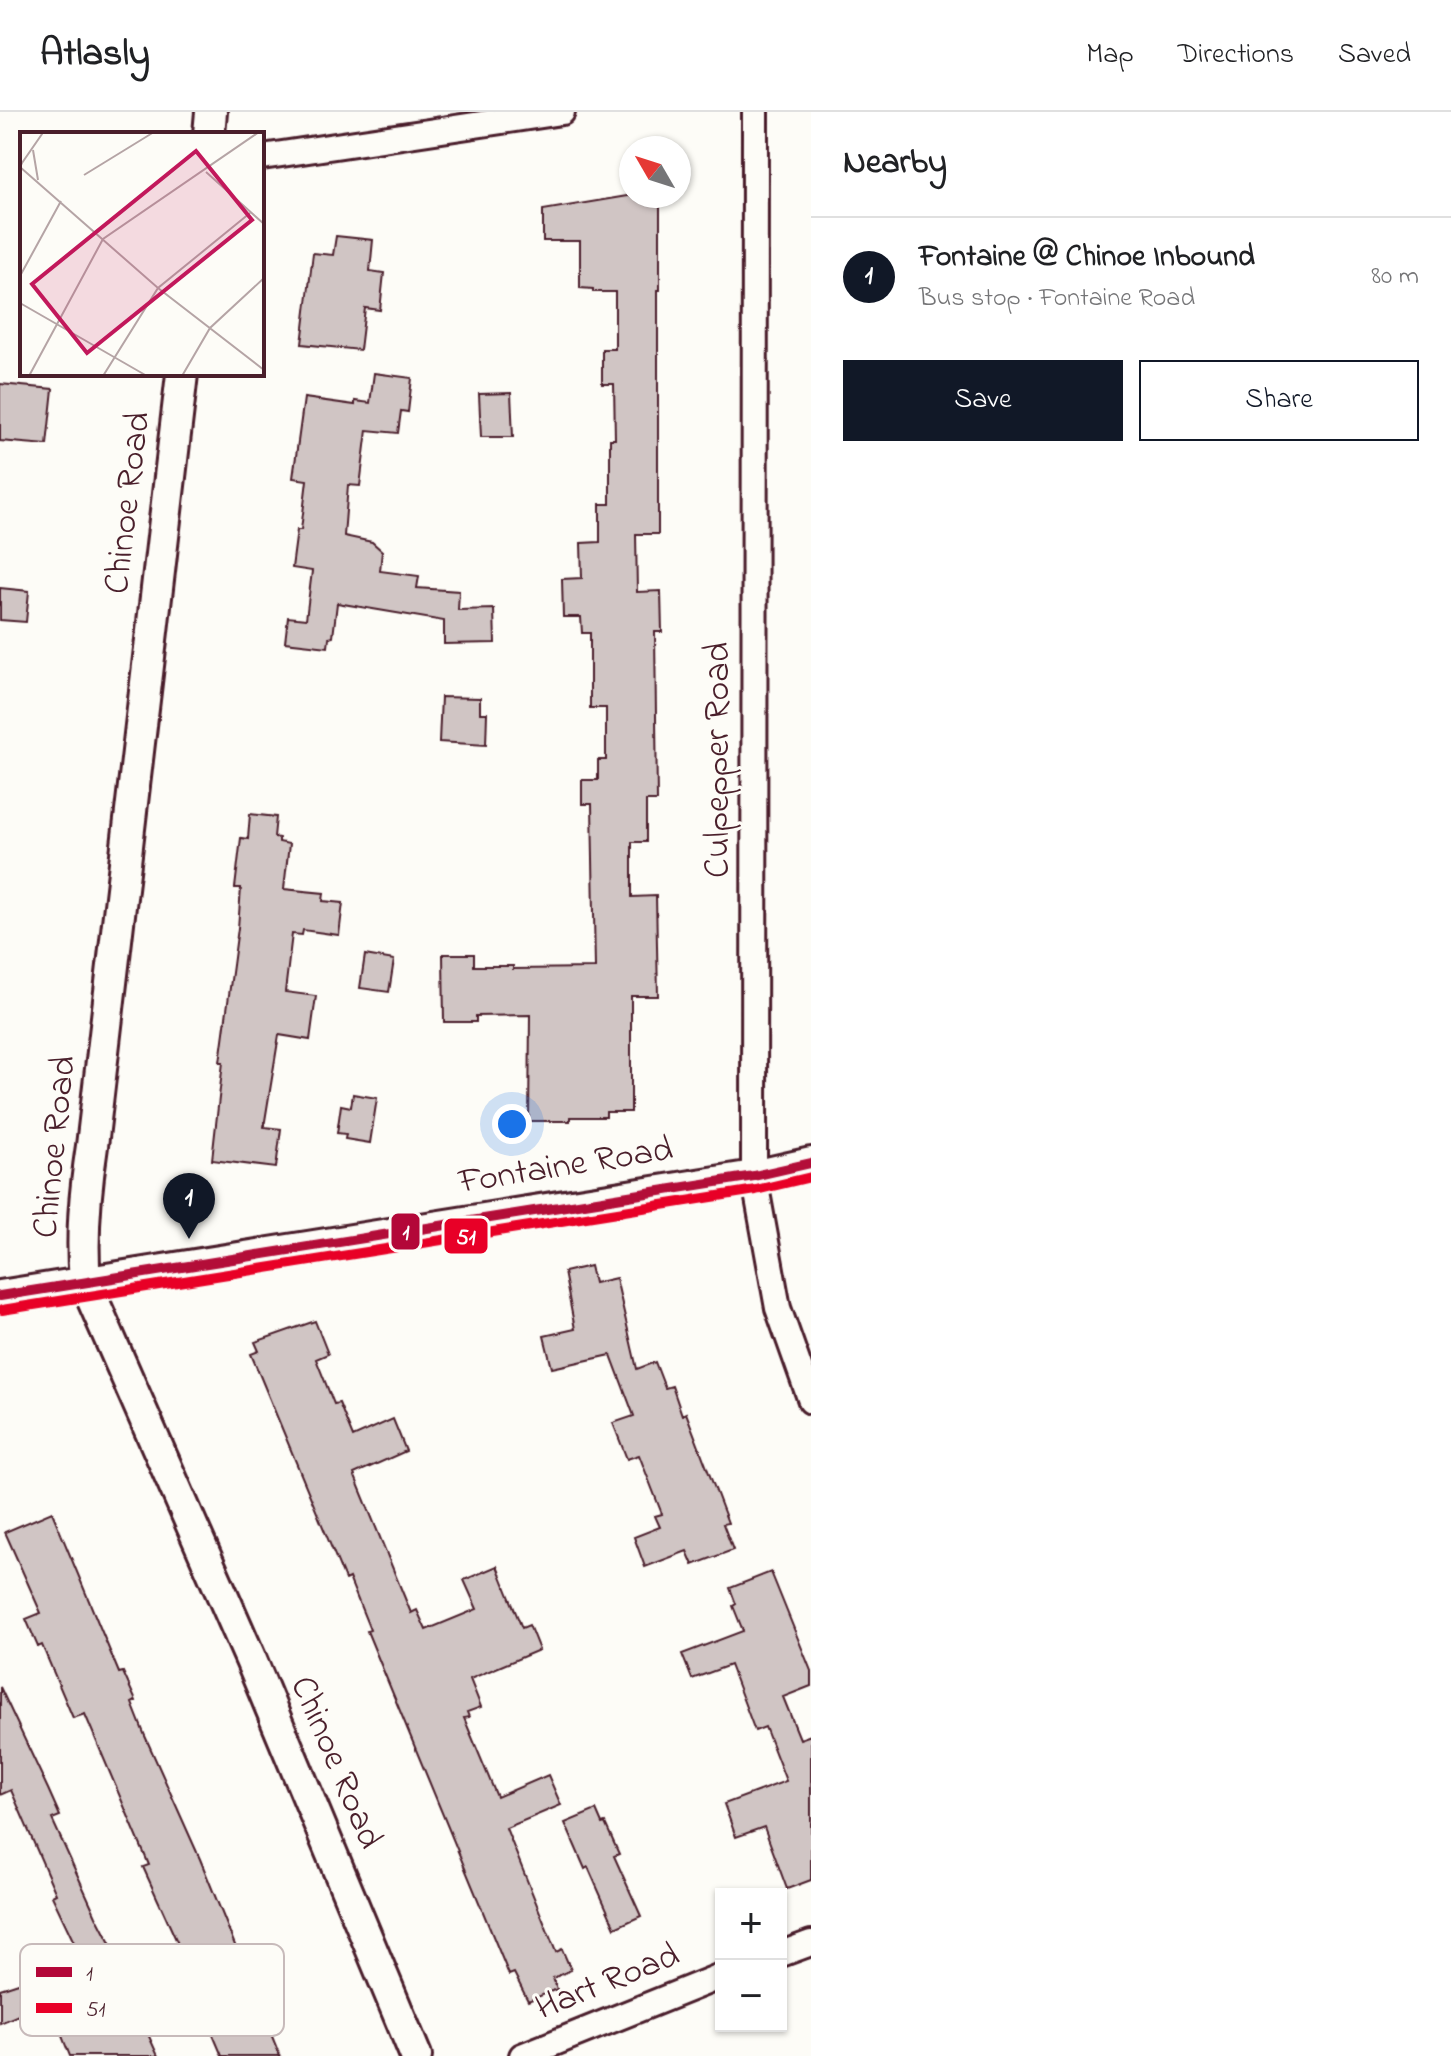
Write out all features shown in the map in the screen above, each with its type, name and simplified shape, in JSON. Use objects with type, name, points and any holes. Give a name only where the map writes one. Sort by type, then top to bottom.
[{"type":"street","points":[[209,132],[211,112]]},
{"type":"street","points":[[264,157],[562,112]]},
{"type":"street","name":"Culpepper Road","points":[[755,112],[754,1176],[778,1308],[811,1401]]},
{"type":"street","name":"Chinoe Road","points":[[182,376],[85,1191],[82,1240],[85,1282],[251,1660],[416,2056]]},
{"type":"street","name":"Fontaine Road","points":[[0,1296],[754,1176],[811,1163]]},
{"type":"street","points":[[787,1952],[811,1943]]},
{"type":"street","name":"Hart Road","points":[[522,2056],[715,1978]]},
{"type":"building","points":[[619,197],[619,208],[660,208],[658,534],[636,534],[637,592],[661,591],[662,632],[655,632],[657,801],[646,801],[646,842],[632,842],[632,897],[656,896],[658,996],[631,996],[631,1112],[606,1112],[606,1117],[570,1117],[570,1121],[529,1121],[530,1015],[476,1016],[476,1022],[444,1022],[443,954],[474,954],[474,966],[595,968],[592,804],[582,804],[582,780],[598,780],[598,760],[606,760],[606,708],[590,708],[590,633],[582,633],[581,617],[563,617],[562,579],[582,578],[581,543],[600,542],[600,504],[610,504],[610,439],[615,439],[614,384],[602,384],[602,349],[615,349],[615,292],[593,292],[593,289],[580,288],[580,241],[543,241],[543,210]]},
{"type":"building","points":[[336,236],[373,240],[370,271],[384,273],[380,310],[365,308],[360,350],[302,344],[313,253],[333,255]]},
{"type":"building","points":[[374,373],[412,378],[408,412],[401,411],[398,433],[367,430],[360,486],[348,485],[344,536],[372,542],[382,551],[380,571],[419,576],[417,588],[459,591],[458,610],[494,609],[495,643],[444,644],[444,621],[337,603],[333,637],[329,638],[328,647],[285,642],[288,617],[306,619],[312,571],[292,568],[297,530],[301,530],[307,480],[293,478],[304,398],[355,405],[355,401],[370,403]]},
{"type":"building","points":[[0,384],[53,389],[47,445],[0,441]]},
{"type":"building","points":[[511,393],[513,437],[481,437],[479,394]]},
{"type":"building","points":[[0,588],[29,591],[26,622],[0,620]]},
{"type":"building","points":[[441,697],[480,698],[480,713],[487,713],[486,745],[439,742]]},
{"type":"building","points":[[250,814],[276,817],[274,837],[279,838],[279,842],[289,844],[284,889],[324,893],[323,901],[343,903],[339,935],[303,930],[302,935],[292,934],[285,992],[316,996],[310,1040],[279,1035],[264,1127],[281,1129],[276,1168],[212,1160],[223,1062],[220,1062],[238,928],[241,888],[235,888],[241,838],[248,839]]},
{"type":"building","points":[[365,955],[394,960],[389,992],[360,988]]},
{"type":"building","points":[[353,1094],[377,1098],[370,1143],[345,1139],[346,1134],[337,1133],[341,1105],[351,1107]]},
{"type":"building","points":[[590,1266],[594,1283],[616,1278],[637,1369],[655,1362],[665,1388],[672,1386],[682,1415],[686,1413],[728,1523],[723,1524],[733,1550],[693,1565],[687,1551],[645,1567],[634,1537],[660,1527],[655,1516],[662,1514],[639,1455],[627,1459],[613,1423],[634,1416],[611,1355],[552,1368],[544,1336],[575,1329],[564,1272]]},
{"type":"building","points":[[315,1321],[328,1354],[316,1359],[334,1404],[339,1403],[353,1437],[393,1419],[406,1451],[354,1474],[411,1613],[417,1610],[426,1630],[477,1609],[464,1580],[497,1566],[522,1628],[529,1625],[539,1650],[470,1679],[481,1707],[467,1712],[469,1717],[464,1718],[497,1797],[548,1775],[561,1805],[506,1828],[556,1952],[562,1949],[571,1970],[553,1978],[557,1989],[528,2001],[514,1973],[509,1975],[367,1631],[370,1630],[349,1578],[345,1580],[251,1354],[259,1351],[255,1342]]},
{"type":"building","points":[[52,1512],[119,1673],[123,1672],[136,1701],[132,1703],[145,1736],[235,1944],[178,1944],[143,1867],[149,1865],[85,1714],[73,1718],[42,1645],[38,1647],[26,1619],[41,1613],[5,1532]]},
{"type":"building","points":[[771,1572],[811,1671],[811,1686],[783,1697],[800,1739],[811,1735],[811,1880],[787,1889],[764,1827],[736,1837],[724,1804],[786,1781],[765,1727],[755,1731],[730,1665],[692,1679],[682,1654],[743,1631],[730,1588]]},
{"type":"building","points":[[0,1687],[60,1816],[52,1819],[110,1944],[75,1944],[52,1896],[56,1894],[11,1790],[0,1795]]},
{"type":"building","points":[[596,1810],[619,1854],[614,1856],[641,1916],[615,1928],[565,1823]]},
{"type":"building","points":[[20,1982],[20,2014],[0,2023],[0,1989]]},
{"type":"building","points":[[62,2036],[149,2036],[158,2056],[70,2056]]},
{"type":"building","points":[[214,2036],[272,2036],[280,2056],[222,2056]]},
{"type":"transit line","name":"1","points":[[0,1296],[754,1176],[811,1163]]},
{"type":"transit line","name":"51","points":[[2,1310],[756,1190],[811,1177]]},
{"type":"place","name":"Fontaine @ Chinoe Inbound","points":[[189,1239]]}]
